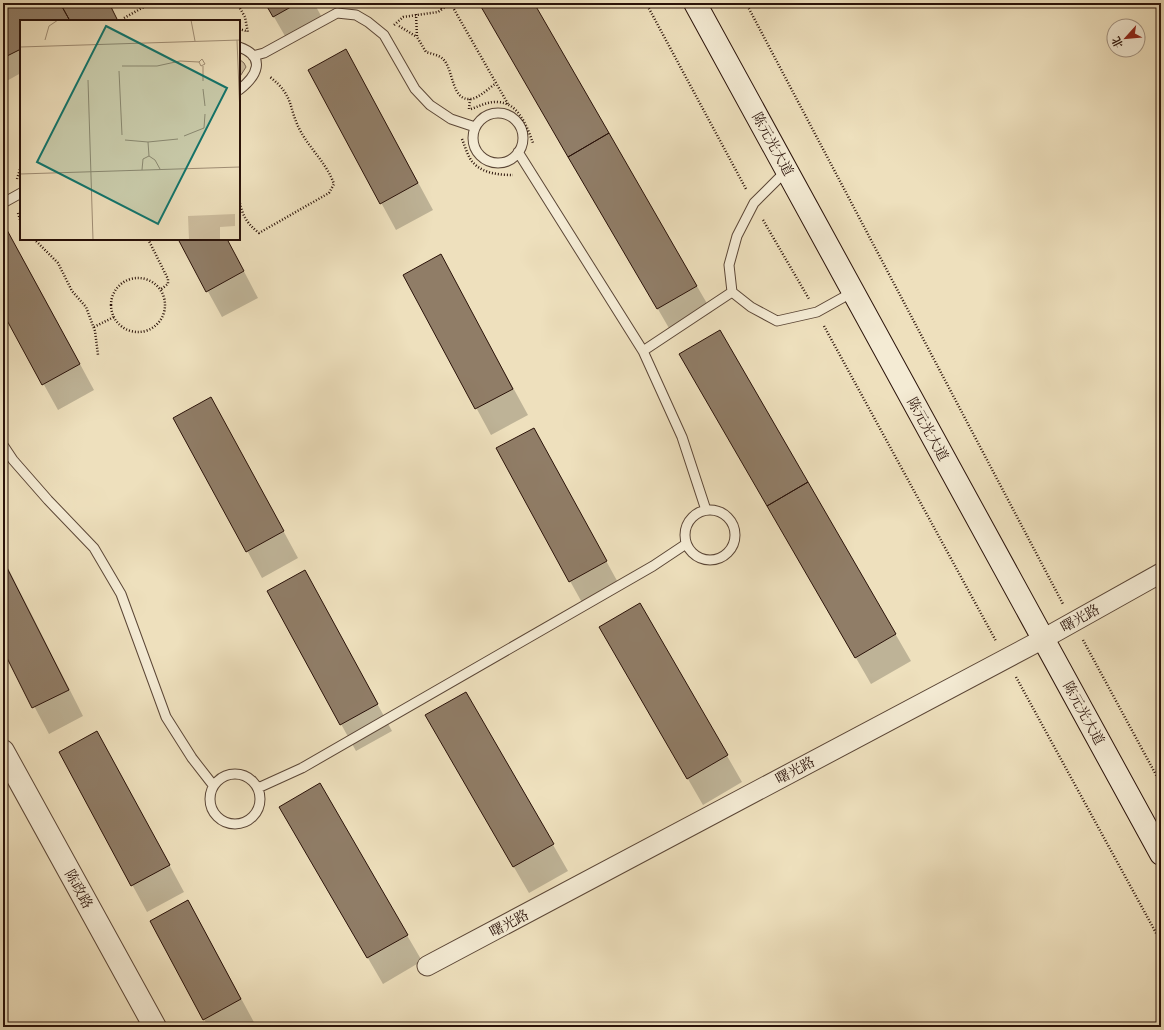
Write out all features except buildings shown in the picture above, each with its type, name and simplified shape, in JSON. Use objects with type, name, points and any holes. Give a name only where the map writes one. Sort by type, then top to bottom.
[{"type":"main road","name":"陈元光大道","points":[[695,3],[1161,854]]},
{"type":"main road","name":"陈政路","points":[[3,751],[155,1027]]},
{"type":"street","name":"曙光路","points":[[427,966],[1043,639],[1161,573]]},
{"type":"lane","points":[[256,55],[337,13],[356,15],[368,22],[384,35],[415,89],[430,105],[451,119],[475,127]]},
{"type":"lane","points":[[240,47],[256,55]]},
{"type":"lane","points":[[240,89],[250,81],[256,71],[256,55]]},
{"type":"lane","points":[[497,112],[510,114],[519,122],[524,134],[522,146],[516,157],[505,162],[492,163],[481,157],[474,147],[472,135],[475,127],[486,115],[497,112]]},
{"type":"lane","points":[[518,152],[643,351],[682,437],[706,510]]},
{"type":"lane","points":[[787,170],[754,203],[737,236],[729,265],[732,292],[751,307],[777,321],[817,312],[854,292]]},
{"type":"lane","points":[[3,203],[20,194]]},
{"type":"lane","points":[[643,351],[732,292]]},
{"type":"lane","points":[[3,445],[13,460],[48,500],[94,548],[121,594],[166,717],[192,758],[214,785]]},
{"type":"lane","points":[[706,510],[722,512],[731,520],[736,531],[734,544],[728,554],[717,560],[704,560],[693,554],[686,544],[684,532],[688,520],[698,512],[706,510]]},
{"type":"lane","points":[[258,788],[302,768],[653,566],[686,544]]},
{"type":"lane","points":[[235,773],[247,776],[256,784],[258,788],[261,796],[259,808],[253,818],[242,824],[229,824],[219,819],[211,809],[209,796],[214,785],[222,776],[235,773]]},
{"type":"path","points":[[124,18],[152,3]]},
{"type":"path","points":[[237,3],[245,17],[247,32],[256,55],[271,77],[280,83],[289,99],[300,130],[330,173],[334,184],[329,193],[259,233],[250,226],[240,211]]},
{"type":"path","points":[[438,3],[442,10]]},
{"type":"path","points":[[384,35],[403,17],[438,12],[451,3],[508,105]]},
{"type":"path","points":[[646,3],[754,203],[817,312],[1161,942]]},
{"type":"path","points":[[746,3],[1072,622],[1161,784]]},
{"type":"path","points":[[416,14],[417,37],[426,52],[443,59],[448,68],[455,91],[463,98],[472,99],[495,84]]},
{"type":"path","points":[[266,82],[271,77],[272,73]]},
{"type":"path","points":[[460,134],[471,160],[480,170],[504,175],[517,175]]},
{"type":"path","points":[[35,240],[58,263],[72,291],[86,307],[94,327],[98,355]]},
{"type":"path","points":[[148,240],[168,279],[168,284],[160,290]]},
{"type":"path","points":[[136,278],[147,279],[157,286],[163,295],[165,306],[163,317],[156,326],[146,331],[135,332],[124,328],[114,317],[112,310],[112,299],[117,288],[125,281],[136,278]]},
{"type":"path","points":[[94,327],[114,317]]},
{"type":"shaded area","points":[[240,60],[246,67],[240,76]]}]
